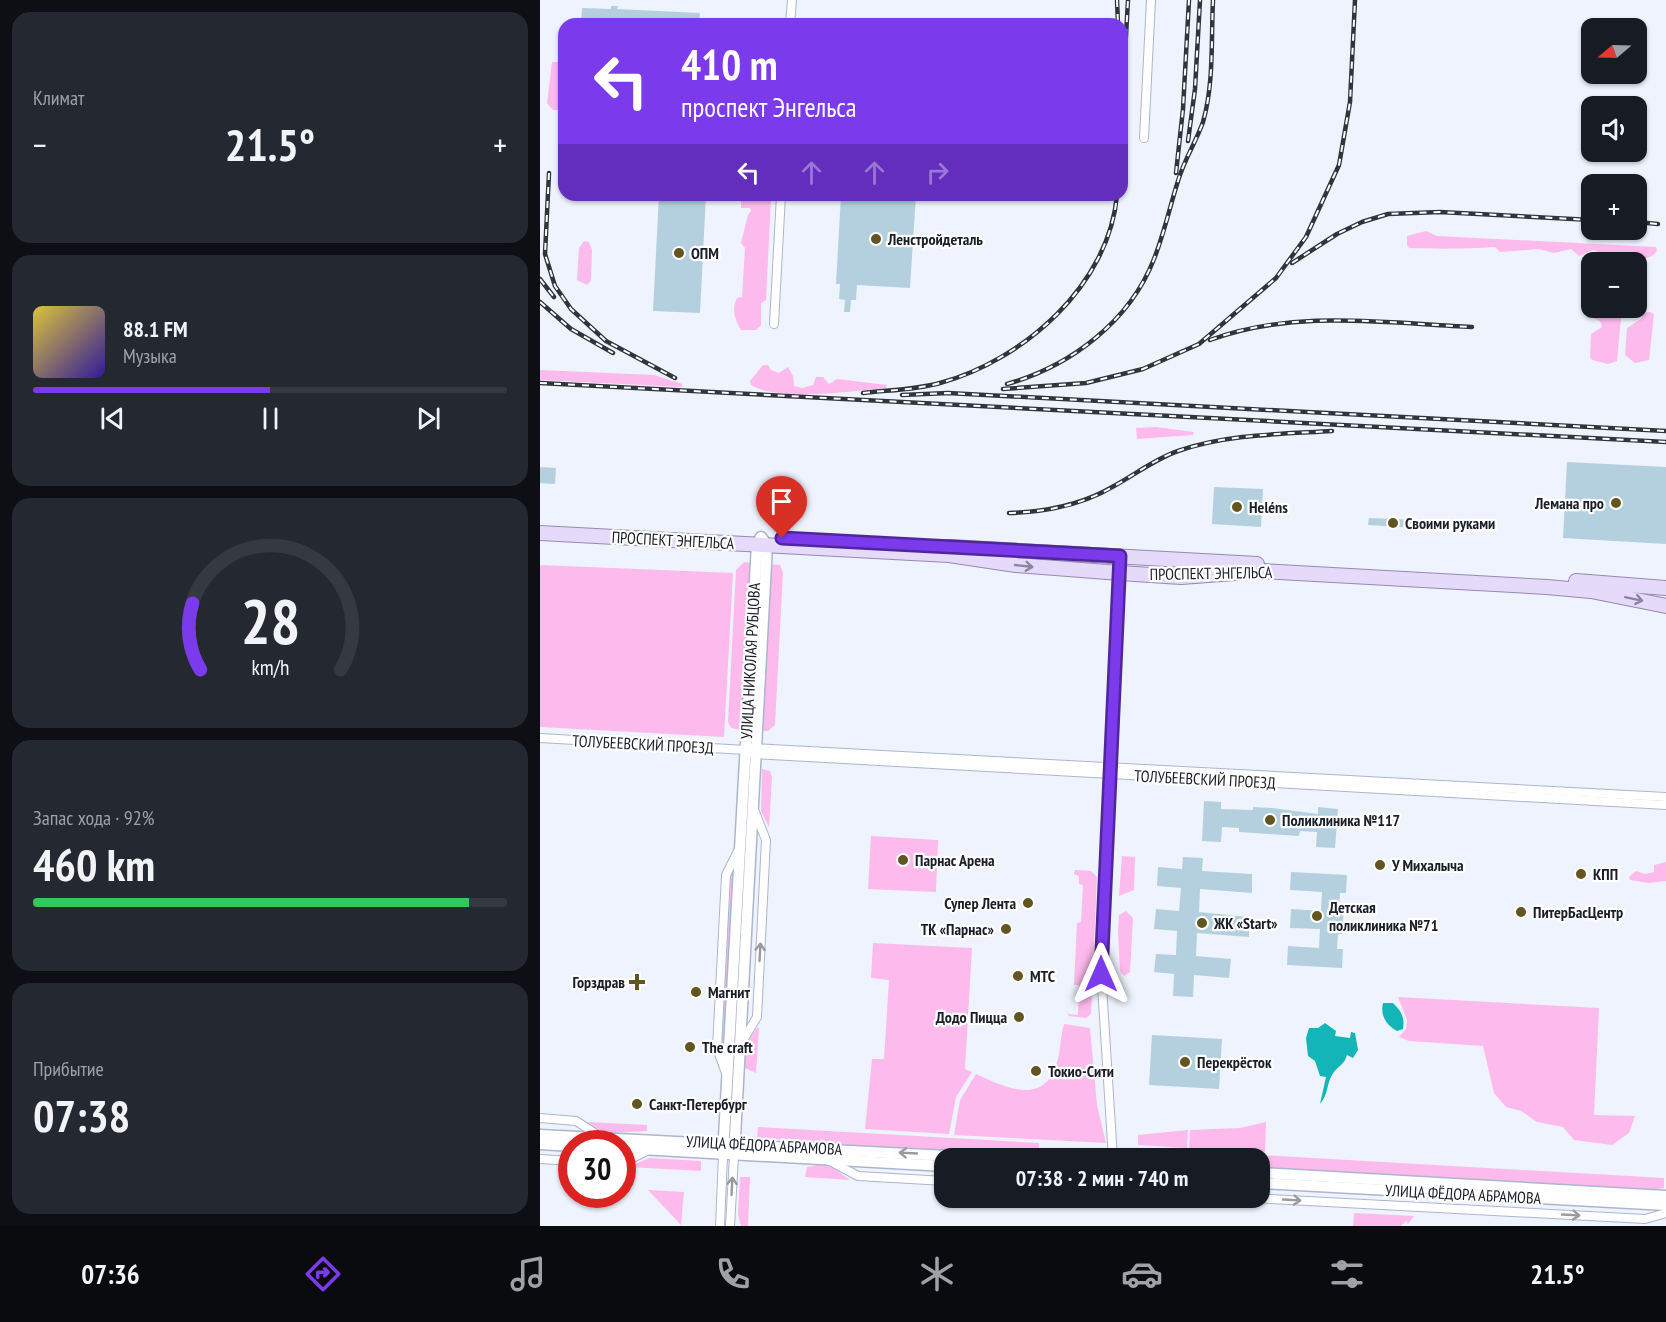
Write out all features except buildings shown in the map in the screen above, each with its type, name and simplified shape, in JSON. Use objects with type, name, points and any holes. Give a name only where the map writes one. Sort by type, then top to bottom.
[{"type":"main road","name":"ПРОСПЕКТ ЭНГЕЛЬСА","points":[[540,525],[950,555],[1016,565],[1181,577],[1262,571],[1591,591],[1666,606]]},
{"type":"main road","name":"ПРОСПЕКТ ЭНГЕЛЬСА","points":[[540,532],[1120,556],[1666,588]]},
{"type":"street","points":[[790,18],[792,0]]},
{"type":"street","points":[[1144,138],[1151,0]]},
{"type":"street","points":[[774,324],[781,201]]},
{"type":"street","name":"УЛИЦА НИКОЛАЯ РУБЦОВА","points":[[720,1226],[739,1047],[752,805],[752,750],[761,542]]},
{"type":"street","points":[[1112,1148],[1100,955],[1120,556]]},
{"type":"street","name":"ТОЛУБЕЕВСКИЙ ПРОЕЗД","points":[[540,738],[1110,770],[1666,805]]},
{"type":"street","name":"УЛИЦА НИКОЛАЯ РУБЦОВА","points":[[729,1144],[727,1076],[741,846],[752,750]]},
{"type":"street","name":"ТОЛУБЕЕВСКИЙ ПРОЕЗД","points":[[1110,770],[1666,797]]},
{"type":"street","points":[[739,1047],[756,1017],[766,851],[765,835],[752,805]]},
{"type":"street","points":[[540,1118],[576,1121],[590,1130]]},
{"type":"street","name":"УЛИЦА ФЁДОРА АБРАМОВА","points":[[540,1135],[558,1136]]},
{"type":"street","name":"УЛИЦА ФЁДОРА АБРАМОВА","points":[[636,1139],[934,1155]]},
{"type":"street","points":[[540,1144],[558,1145]]},
{"type":"street","name":"УЛИЦА ФЁДОРА АБРАМОВА","points":[[636,1150],[934,1165]]},
{"type":"street","points":[[636,1156],[647,1151]]},
{"type":"street","name":"УЛИЦА НИКОЛАЯ РУБЦОВА","points":[[728,1156],[730,1226]]},
{"type":"street","points":[[540,1159],[558,1160]]},
{"type":"street","points":[[828,1160],[858,1176],[934,1180]]},
{"type":"street","name":"УЛИЦА ФЁДОРА АБРАМОВА","points":[[1270,1174],[1666,1196]]},
{"type":"street","name":"УЛИЦА ФЁДОРА АБРАМОВА","points":[[1270,1184],[1666,1205]]},
{"type":"street","points":[[1270,1199],[1645,1219],[1666,1213]]},
{"type":"street","points":[[730,1215],[736,1226]]},
{"type":"shaded area","points":[[552,62],[558,62],[558,110],[553,110],[547,103]]},
{"type":"shaded area","points":[[741,201],[771,201],[766,300],[761,303],[761,325],[756,330],[741,330],[734,310],[737,298],[742,297],[745,248],[741,243],[751,211],[750,208],[741,208]]},
{"type":"shaded area","points":[[1426,231],[1437,236],[1656,247],[1657,250],[1655,254],[1647,257],[1647,252],[1593,250],[1581,252],[1579,256],[1571,249],[1554,253],[1539,249],[1500,252],[1495,247],[1409,248],[1407,236]]},
{"type":"shaded area","points":[[584,241],[589,242],[592,250],[591,281],[587,285],[577,280],[579,248]]},
{"type":"shaded area","points":[[1647,312],[1654,314],[1649,360],[1635,363],[1625,355],[1627,328],[1641,318],[1647,318]]},
{"type":"shaded area","points":[[1593,318],[1621,318],[1617,361],[1608,364],[1592,360],[1590,357],[1591,334],[1602,327],[1600,321]]},
{"type":"shaded area","points":[[763,365],[768,365],[771,370],[779,373],[788,367],[793,376],[794,386],[802,388],[813,385],[816,377],[823,377],[829,384],[837,379],[887,385],[886,388],[836,393],[780,393],[751,385],[750,381]]},
{"type":"shaded area","points":[[540,370],[654,375],[682,384],[682,387],[540,380]]},
{"type":"shaded area","points":[[1156,427],[1194,432],[1193,435],[1137,439],[1136,428]]},
{"type":"shaded area","points":[[744,562],[750,563],[741,730],[731,728],[728,722],[736,570]]},
{"type":"shaded area","points":[[770,564],[780,565],[783,572],[775,725],[768,731],[761,731]]},
{"type":"shaded area","points":[[540,565],[733,573],[724,737],[540,727]]},
{"type":"shaded area","points":[[762,769],[770,771],[772,777],[769,827],[761,811]]},
{"type":"shaded area","name":"Парнас Арена","points":[[871,836],[938,840],[936,892],[868,889]]},
{"type":"shaded area","points":[[1122,856],[1135,857],[1134,890],[1119,896]]},
{"type":"shaded area","points":[[1666,862],[1666,881],[1649,883],[1630,880],[1629,877],[1636,871],[1645,874],[1654,872],[1654,865]]},
{"type":"shaded area","points":[[734,866],[724,1057],[721,1052],[730,874]]},
{"type":"shaded area","points":[[1075,870],[1091,871],[1097,877],[1091,1014],[1086,1018],[1069,1016],[1066,1011],[1069,1014],[1078,1015],[1079,985],[1074,985],[1077,923],[1081,922],[1083,885],[1079,884],[1079,876],[1074,874]]},
{"type":"shaded area","points":[[1126,911],[1133,918],[1130,972],[1124,976],[1120,971],[1118,932],[1119,915]]},
{"type":"shaded area","points":[[873,943],[972,948],[965,1069],[972,1072],[956,1097],[949,1134],[865,1129],[872,1059],[884,1059],[889,980],[871,978]]},
{"type":"shaded area","points":[[1398,997],[1599,1008],[1594,1115],[1635,1116],[1629,1133],[1612,1145],[1574,1140],[1563,1127],[1537,1122],[1521,1111],[1506,1107],[1494,1093],[1483,1046],[1409,1041],[1399,1037],[1406,1029],[1407,1020]]},
{"type":"shaded area","points":[[1064,1024],[1090,1028],[1097,1105],[1106,1143],[954,1135],[960,1100],[976,1074],[1009,1088],[1021,1090],[1042,1086],[1050,1078],[1058,1060]]},
{"type":"shaded area","points":[[759,1028],[756,1073],[745,1068],[744,1056],[748,1042]]},
{"type":"shaded area","points":[[587,1122],[647,1125],[647,1131],[600,1130]]},
{"type":"shaded area","points":[[1266,1122],[1265,1148],[1189,1148],[1190,1130],[1240,1128]]},
{"type":"shaded area","points":[[758,1127],[1039,1143],[1039,1148],[934,1148],[934,1152],[757,1138]]},
{"type":"shaded area","points":[[1188,1130],[1187,1148],[1138,1145],[1138,1135]]},
{"type":"shaded area","points":[[1270,1156],[1664,1178],[1664,1188],[1648,1191],[1270,1171]]},
{"type":"shaded area","points":[[649,1158],[701,1161],[701,1171],[636,1167],[636,1164]]},
{"type":"shaded area","points":[[822,1164],[832,1167],[850,1180],[805,1177],[807,1167]]},
{"type":"shaded area","points":[[740,1177],[750,1177],[748,1226],[741,1226],[738,1214]]},
{"type":"shaded area","points":[[648,1190],[684,1192],[681,1225]]},
{"type":"shaded area","points":[[1354,1213],[1414,1216],[1408,1224],[1406,1221],[1401,1226],[1353,1226]]},
{"type":"water","points":[[1383,1003],[1393,1003],[1402,1014],[1403,1029],[1397,1031],[1387,1023],[1382,1012]]},
{"type":"water","points":[[1325,1023],[1336,1031],[1335,1036],[1350,1038],[1351,1032],[1355,1033],[1358,1050],[1353,1058],[1347,1055],[1344,1062],[1334,1072],[1320,1104],[1326,1077],[1320,1076],[1315,1061],[1308,1056],[1306,1038],[1309,1028],[1318,1028]]},
{"type":"railway","points":[[1117,0],[1118,18]]},
{"type":"railway","points":[[1127,18],[1128,0]]},
{"type":"railway","points":[[1176,173],[1183,109],[1189,0]]},
{"type":"railway","points":[[1188,141],[1195,89],[1200,0]]},
{"type":"railway","points":[[1007,384],[1054,366],[1096,338],[1130,302],[1143,281],[1158,249],[1181,173],[1207,107],[1213,0]]},
{"type":"railway","points":[[1003,389],[1086,383],[1143,369],[1199,344],[1276,278],[1306,237],[1339,165],[1350,102],[1355,0]]},
{"type":"railway","points":[[549,173],[545,254],[555,286],[571,309],[606,341],[675,378]]},
{"type":"railway","points":[[863,393],[940,383],[971,372],[1002,357],[1031,337],[1057,314],[1080,288],[1098,259],[1111,228],[1116,201]]},
{"type":"railway","points":[[1292,263],[1337,234],[1362,222],[1388,214],[1440,212],[1581,219]]},
{"type":"railway","points":[[1647,223],[1658,224]]},
{"type":"railway","points":[[540,279],[554,297]]},
{"type":"railway","points":[[540,302],[571,329],[613,353]]},
{"type":"railway","points":[[1210,340],[1242,330],[1307,321],[1373,321],[1472,327]]},
{"type":"railway","points":[[540,383],[1666,442]]},
{"type":"railway","points":[[902,395],[948,393],[1666,431]]},
{"type":"railway","points":[[1009,513],[1037,511],[1076,503],[1102,493],[1161,458],[1197,445],[1235,438],[1332,431]]},
{"type":"place","name":"Ленстройдеталь","points":[[876,239]]},
{"type":"place","name":"ОПМ","points":[[679,253]]},
{"type":"place","name":"Лемана про","points":[[1616,503]]},
{"type":"place","name":"Heléns","points":[[1237,507]]},
{"type":"place","name":"Своими руками","points":[[1393,523]]},
{"type":"place","name":"Поликлиника №117","points":[[1270,820]]},
{"type":"place","name":"Парнас Арена","points":[[903,860]]},
{"type":"place","name":"У Михалыча","points":[[1380,865]]},
{"type":"place","name":"КПП","points":[[1581,874]]},
{"type":"place","name":"Супер Лента","points":[[1028,903]]},
{"type":"place","name":"ПитерБасЦентр","points":[[1521,912]]},
{"type":"place","name":"Детская поликлиника №71","points":[[1317,916]]},
{"type":"place","name":"ЖК «Start»","points":[[1202,923]]},
{"type":"place","name":"ТК «Парнас»","points":[[1006,929]]},
{"type":"place","name":"МТС","points":[[1018,976]]},
{"type":"place","name":"Горздрав","points":[[637,982]]},
{"type":"place","name":"Магнит","points":[[696,992]]},
{"type":"place","name":"Додо Пицца","points":[[1019,1017]]},
{"type":"place","name":"The craft","points":[[690,1047]]},
{"type":"place","name":"Перекрёсток","points":[[1185,1062]]},
{"type":"place","name":"Токио-Сити","points":[[1036,1071]]},
{"type":"place","name":"Санкт-Петербург","points":[[637,1104]]},
{"type":"route","points":[[782,538],[1120,556],[1100,955],[1101,974]]}]
